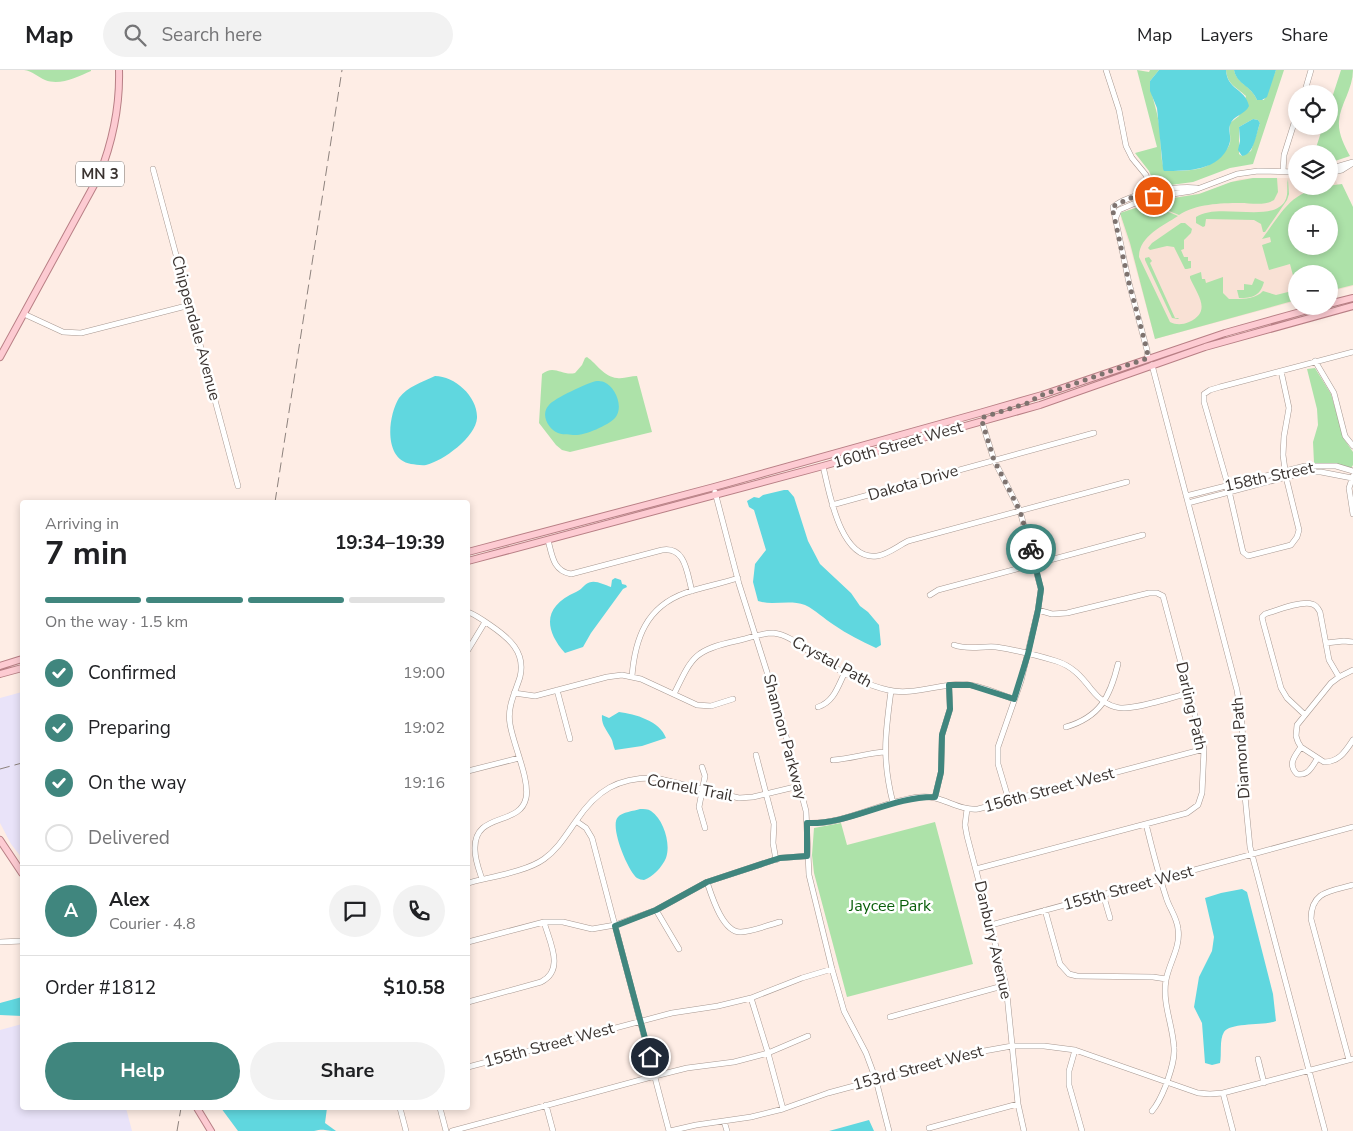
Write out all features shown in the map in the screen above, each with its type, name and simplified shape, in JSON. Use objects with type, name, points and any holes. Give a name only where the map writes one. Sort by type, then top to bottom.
[{"type":"main road","name":"MN 3","points":[[0,357],[92,192],[104,164],[115,120],[119,91],[119,70]]},
{"type":"main road","points":[[1338,302],[1353,298]]},
{"type":"main road","name":"160th Street West","points":[[470,560],[982,422],[1040,405],[1235,338],[1353,306]]},
{"type":"main road","name":"160th Street West","points":[[470,551],[714,487],[1039,396],[1209,338],[1290,315]]},
{"type":"main road","points":[[1152,365],[1154,360],[1198,345],[1209,338]]},
{"type":"main road","points":[[1086,389],[1096,382],[1146,363],[1148,358]]},
{"type":"main road","points":[[982,422],[982,417],[1028,403],[1039,396]]},
{"type":"main road","points":[[0,666],[20,660]]},
{"type":"main road","points":[[0,674],[20,669]]},
{"type":"main road","points":[[0,840],[20,870]]},
{"type":"main road","points":[[198,1110],[212,1131]]},
{"type":"street","points":[[1106,70],[1119,110],[1126,146],[1132,158],[1146,175],[1154,194]]},
{"type":"street","points":[[1307,85],[1311,70]]},
{"type":"street","points":[[1282,171],[1284,155],[1290,135]]},
{"type":"street","points":[[1338,166],[1353,162]]},
{"type":"street","points":[[1338,171],[1353,162]]},
{"type":"street","name":"Chippendale Avenue","points":[[153,170],[238,486]]},
{"type":"street","points":[[1148,358],[1129,283],[1116,213],[1154,194],[1187,192],[1248,171],[1288,171]]},
{"type":"street","points":[[24,314],[63,332],[81,333],[190,305]]},
{"type":"street","points":[[1281,371],[1289,408],[1283,455],[1299,530],[1297,538],[1291,545],[1248,556],[1243,552],[1204,402],[1204,394],[1220,387],[1353,352]]},
{"type":"street","points":[[1315,362],[1334,393],[1345,436],[1353,446]]},
{"type":"street","name":"Diamond Path","points":[[1152,365],[1237,690],[1242,723],[1247,825],[1251,854],[1325,1131]]},
{"type":"street","points":[[982,422],[994,460],[1020,511],[1036,564],[1041,589],[1028,654],[998,747],[998,764],[1009,801]]},
{"type":"street","name":"Dakota Drive","points":[[832,505],[1094,433]]},
{"type":"street","points":[[823,466],[832,505],[843,532],[857,550],[867,556],[878,556],[908,541],[1127,482]]},
{"type":"street","name":"158th Street","points":[[1188,503],[1305,466],[1336,466],[1353,471]]},
{"type":"street","name":"158th Street","points":[[1286,473],[1321,472],[1352,477]]},
{"type":"street","points":[[1352,477],[1349,488],[1353,514]]},
{"type":"street","name":"Shannon Parkway","points":[[714,487],[738,578],[771,682],[799,786],[807,823],[809,875],[832,969],[844,1011],[866,1053],[876,1080],[889,1131]]},
{"type":"street","name":"158th Street","points":[[1186,496],[1228,489]]},
{"type":"street","points":[[930,594],[938,590],[1143,535]]},
{"type":"street","points":[[548,540],[556,566],[562,571],[571,574],[662,550],[672,550],[678,553],[682,559],[692,591]]},
{"type":"street","points":[[632,676],[635,649],[646,624],[665,604],[680,595],[738,578]]},
{"type":"street","name":"Darling Path","points":[[976,869],[1187,812],[1198,804],[1202,793],[1204,749],[1165,600],[1162,596],[1156,593],[1131,597],[1067,613],[1052,614],[1038,610]]},
{"type":"street","points":[[1305,715],[1287,698],[1282,688],[1262,617],[1265,614],[1304,603],[1311,603],[1316,606],[1320,612],[1329,660],[1339,677]]},
{"type":"street","points":[[470,613],[508,638],[518,651],[521,670],[510,709],[510,721],[526,783],[527,796],[521,809],[512,815],[489,823],[477,836],[475,852],[482,880]]},
{"type":"street","points":[[470,647],[485,622]]},
{"type":"street","name":"Crystal Path","points":[[674,694],[688,665],[702,651],[715,645],[770,633],[786,636],[822,660],[872,686],[891,691],[912,691],[949,685],[970,685],[1014,699]]},
{"type":"street","points":[[1326,643],[1353,642]]},
{"type":"street","points":[[954,645],[964,649],[995,647],[1058,662],[1070,667],[1080,675],[1104,702],[1116,708],[1130,709],[1190,693]]},
{"type":"street","points":[[1066,727],[1087,718],[1104,702],[1113,684],[1118,664]]},
{"type":"street","points":[[1353,670],[1339,677],[1324,691],[1297,725],[1296,730],[1296,736],[1301,747],[1324,762],[1333,761],[1341,757],[1351,748],[1353,740]]},
{"type":"street","points":[[818,707],[826,704],[831,699],[845,672]]},
{"type":"street","points":[[514,693],[530,696],[612,676],[632,676],[703,706],[711,706],[733,699]]},
{"type":"street","points":[[935,797],[941,772],[942,735],[950,709],[949,685]]},
{"type":"street","points":[[557,690],[570,739]]},
{"type":"street","points":[[891,691],[884,752],[886,770],[894,803]]},
{"type":"street","points":[[1301,747],[1291,764],[1297,774],[1308,772],[1317,759]]},
{"type":"street","name":"156th Street West","points":[[807,823],[829,821],[918,797],[935,797],[967,809],[978,809],[1204,749]]},
{"type":"street","points":[[833,760],[848,759],[867,753],[884,752]]},
{"type":"street","points":[[756,755],[774,824],[773,843],[776,860]]},
{"type":"street","points":[[470,771],[518,758]]},
{"type":"street","points":[[702,767],[705,776],[699,807],[705,828]]},
{"type":"street","name":"Cornell Trail","points":[[470,883],[528,867],[543,860],[560,845],[586,806],[598,794],[611,786],[628,780],[656,778],[740,798],[766,795],[799,786]]},
{"type":"street","name":"Danbury Avenue","points":[[967,809],[966,830],[1006,985],[1018,1104],[1024,1131]]},
{"type":"street","points":[[576,821],[586,828],[592,838],[670,1131]]},
{"type":"street","points":[[1146,824],[1167,900],[1176,919],[1179,931],[1177,945],[1166,979],[1164,996],[1174,1050],[1173,1064],[1159,1103],[1152,1111]]},
{"type":"street","name":"155th Street West","points":[[991,925],[1353,827]]},
{"type":"street","points":[[470,941],[544,922],[563,922],[592,929],[615,926],[656,910],[707,882],[776,860],[807,856]]},
{"type":"street","points":[[707,882],[714,903],[727,926],[732,931],[741,932],[780,922]]},
{"type":"street","points":[[1351,1059],[1311,919],[1311,909],[1316,899],[1324,893],[1353,885]]},
{"type":"street","points":[[1103,894],[1110,918]]},
{"type":"street","points":[[656,910],[680,949]]},
{"type":"street","points":[[1045,910],[1060,964],[1069,974],[1077,976],[1152,977],[1166,979]]},
{"type":"street","points":[[470,1001],[541,982],[548,978],[553,972],[555,963],[544,922]]},
{"type":"street","points":[[0,942],[20,941]]},
{"type":"street","name":"155th Street West","points":[[470,1066],[641,1020],[751,998],[802,978],[832,969]]},
{"type":"street","points":[[890,1016],[1006,985]]},
{"type":"street","points":[[751,998],[783,1109]]},
{"type":"street","points":[[452,1131],[687,1068],[734,1062],[768,1053],[808,1036]]},
{"type":"street","name":"153rd Street West","points":[[670,1131],[696,1124],[751,1117],[783,1109],[828,1093],[984,1050],[1012,1046],[1044,1046],[1075,1050],[1166,1083],[1198,1093],[1210,1094],[1223,1093],[1264,1083],[1351,1059]]},
{"type":"street","points":[[1075,1050],[1069,1071],[1069,1085],[1082,1131]]},
{"type":"street","points":[[1258,1059],[1264,1083]]},
{"type":"street","points":[[1223,1093],[1233,1131]]},
{"type":"street","points":[[928,1128],[1018,1104]]},
{"type":"street","points":[[546,1105],[553,1131]]},
{"type":"street","points":[[401,1110],[406,1131]]},
{"type":"street","points":[[441,1110],[446,1131]]},
{"type":"street","points":[[724,1121],[727,1131]]},
{"type":"shaded area","points":[[1288,178],[1288,195],[1338,195],[1338,185],[1353,211],[1353,286],[1338,290],[1338,265],[1288,265],[1288,303],[1155,339],[1121,219],[1123,212],[1157,200],[1202,193],[1240,179]]},
{"type":"shaded area","points":[[20,693],[20,855],[11,844],[0,823],[0,698]]},
{"type":"shaded area","points":[[20,1025],[20,1110],[127,1110],[132,1131],[0,1131],[0,1030]]},
{"type":"green space","points":[[24,70],[91,71],[68,80],[51,82]]},
{"type":"green space","points":[[1137,70],[1149,72],[1150,70],[1159,70],[1150,81],[1160,130],[1163,166],[1165,171],[1173,171],[1197,169],[1211,164],[1229,146],[1230,123],[1239,116],[1246,96],[1230,82],[1226,70],[1234,70],[1238,78],[1257,100],[1264,100],[1276,70],[1284,70],[1253,164],[1230,168],[1193,182],[1156,187],[1149,171],[1135,153],[1157,147]],"holes":[[[1253,119],[1258,120],[1260,123],[1251,151],[1242,156],[1239,154],[1239,127]]]},
{"type":"green space","points":[[1341,70],[1353,70],[1351,84],[1339,121],[1340,134],[1350,156],[1338,160],[1338,145],[1317,145],[1320,135],[1338,135],[1338,85],[1336,85]]},
{"type":"green space","points":[[1253,178],[1277,178],[1278,192],[1274,200],[1262,204],[1232,203],[1208,205],[1193,208],[1179,215],[1164,209],[1160,204],[1161,200],[1199,194],[1231,182]]},
{"type":"green space","points":[[1288,179],[1287,200],[1265,232],[1263,232],[1261,224],[1254,220],[1206,219],[1205,226],[1203,227],[1196,223],[1196,217],[1206,213],[1217,211],[1257,212],[1278,208],[1285,201]]},
{"type":"green space","points":[[1338,184],[1342,184],[1353,207],[1353,285],[1338,289],[1338,265],[1290,264],[1269,270],[1262,245],[1271,242],[1270,237],[1262,239],[1288,205],[1288,255],[1338,255],[1338,205],[1288,205],[1301,195],[1338,195]]},
{"type":"green space","points":[[1157,201],[1162,209],[1178,216],[1147,237],[1140,250],[1139,257],[1170,322],[1175,324],[1186,323],[1196,318],[1200,313],[1201,303],[1190,276],[1201,272],[1202,279],[1205,279],[1206,283],[1223,277],[1223,293],[1229,299],[1252,297],[1263,291],[1276,295],[1288,292],[1288,302],[1155,339],[1130,243],[1120,213]]},
{"type":"green space","points":[[1181,223],[1185,223],[1192,229],[1191,233],[1184,240],[1184,249],[1181,250],[1184,257],[1188,257],[1188,261],[1191,261],[1191,268],[1187,269],[1185,269],[1174,247],[1167,246],[1150,250],[1148,248],[1152,243]]},
{"type":"green space","points":[[1149,257],[1175,318],[1178,319],[1172,318],[1145,260],[1145,258]]},
{"type":"green space","points":[[1255,278],[1264,282],[1258,293],[1252,297],[1239,298],[1237,290],[1244,290],[1244,284],[1252,285]]},
{"type":"green space","points":[[587,357],[604,373],[612,377],[637,376],[652,432],[570,452],[562,450],[556,445],[539,423],[542,374],[550,370],[575,373]]},
{"type":"green space","points":[[1315,368],[1331,394],[1344,439],[1353,452],[1353,465],[1351,468],[1314,463],[1313,442],[1318,425],[1317,409],[1307,369]]},
{"type":"green space","name":"Jaycee Park","points":[[935,822],[973,964],[847,997],[814,873],[812,855],[814,828],[841,823],[847,845]]},
{"type":"water","points":[[1159,70],[1226,70],[1229,82],[1247,100],[1249,106],[1247,109],[1234,119],[1230,125],[1230,142],[1224,154],[1210,165],[1192,170],[1164,171],[1157,108],[1150,91],[1150,81]]},
{"type":"water","points":[[1234,70],[1276,70],[1267,97],[1257,100],[1251,91],[1238,79]]},
{"type":"water","points":[[1253,119],[1258,120],[1260,123],[1256,138],[1249,152],[1242,156],[1238,150],[1240,141],[1239,127]]},
{"type":"water","points":[[435,376],[450,380],[464,389],[474,403],[477,418],[471,433],[465,440],[441,459],[426,465],[411,464],[402,460],[392,446],[390,436],[392,415],[402,394],[415,385]]},
{"type":"water","points":[[597,381],[608,385],[615,393],[619,409],[615,418],[595,430],[583,434],[560,434],[554,431],[548,425],[545,417],[546,409],[549,405],[572,391]]},
{"type":"water","points":[[788,490],[794,497],[808,541],[820,564],[851,593],[860,606],[879,625],[881,645],[876,648],[854,637],[805,605],[758,601],[753,582],[755,564],[766,550],[754,510],[749,507],[747,501],[754,497],[759,498],[763,495]]},
{"type":"water","points":[[615,578],[621,580],[622,584],[627,587],[623,589],[583,647],[565,653],[553,635],[550,626],[550,618],[553,611],[565,598],[588,583],[598,582],[611,587],[612,580]]},
{"type":"water","points":[[619,712],[646,719],[658,727],[666,738],[642,746],[615,750],[612,739],[603,725],[602,715],[609,718]]},
{"type":"water","points":[[640,809],[651,811],[660,820],[668,846],[666,858],[662,865],[654,874],[644,880],[637,878],[629,867],[616,829],[616,822],[620,815]]},
{"type":"water","points":[[1242,889],[1247,892],[1273,994],[1276,1021],[1240,1025],[1227,1029],[1222,1039],[1220,1063],[1212,1065],[1205,1063],[1202,1023],[1194,1007],[1199,977],[1212,951],[1214,937],[1205,898]]},
{"type":"water","points":[[20,998],[20,1016],[0,1015],[0,1003]]},
{"type":"water","points":[[222,1110],[327,1110],[325,1123],[336,1131],[323,1130],[238,1131]]},
{"type":"water","points":[[869,1120],[874,1131],[829,1131]]},
{"type":"railway","points":[[275,500],[342,70]]},
{"type":"railway","points":[[0,769],[20,764]]},
{"type":"railway","points":[[177,1131],[181,1110]]},
{"type":"way so far","points":[[1031,549],[1020,511],[994,460],[981,418],[1028,403],[1039,396],[1148,358],[1112,207],[1143,194],[1153,192],[1154,196]]},
{"type":"route","points":[[650,1057],[615,926],[656,910],[707,882],[780,858],[807,856],[807,823],[829,821],[918,797],[935,797],[941,772],[942,735],[950,709],[949,685],[970,685],[1014,699],[1021,681],[1038,610],[1041,589],[1031,549]]}]
